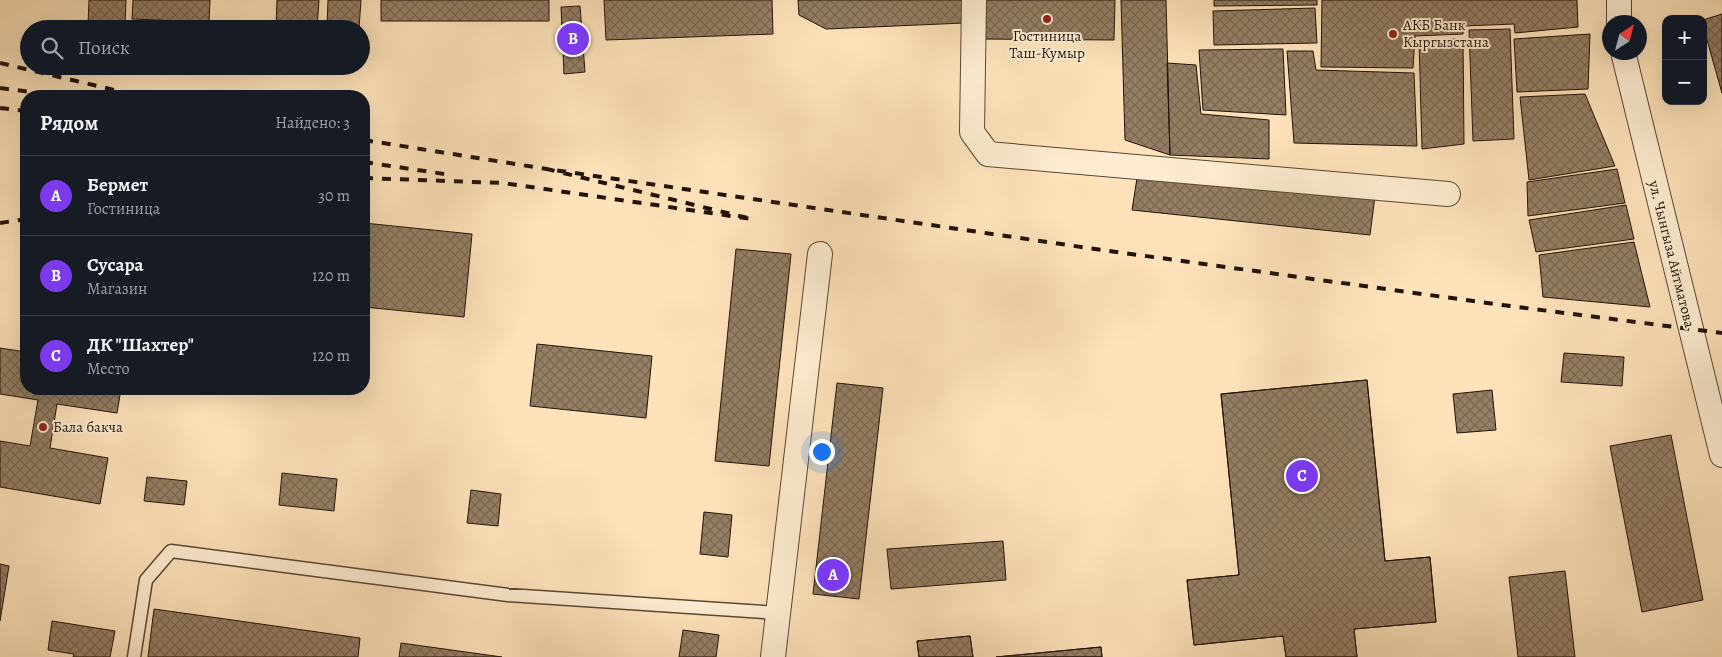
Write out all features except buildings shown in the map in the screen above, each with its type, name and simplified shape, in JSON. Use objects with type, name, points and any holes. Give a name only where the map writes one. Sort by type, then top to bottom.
[{"type":"street","points":[[974,0],[972,132],[988,154],[1448,194]]},
{"type":"street","points":[[1619,0],[1619,15]]},
{"type":"street","name":"ул. Чынгыза Айтматова","points":[[1625,60],[1722,455]]},
{"type":"street","points":[[773,657],[820,254]]},
{"type":"lane","points":[[134,657],[146,580],[171,551],[508,595],[778,613]]},
{"type":"railway","points":[[0,63],[20,68]]},
{"type":"railway","points":[[51,75],[115,90]]},
{"type":"railway","points":[[0,88],[20,91]]},
{"type":"railway","points":[[0,108],[20,110]]},
{"type":"railway","points":[[370,141],[547,169]]},
{"type":"railway","points":[[370,163],[451,175]]},
{"type":"railway","points":[[370,178],[503,183],[752,219],[547,169],[1095,249],[1722,333]]},
{"type":"railway","points":[[0,223],[20,220]]},
{"type":"place","name":"Гостиница Таш-Кумыр","points":[[1047,19]]},
{"type":"place","name":"АКБ Банк Кыргызстана","points":[[1393,34]]},
{"type":"place","name":"Сусара","points":[[573,39]]},
{"type":"place","name":"Бала бакча","points":[[43,427]]},
{"type":"place","name":"ДК \"Шахтер\"","points":[[1302,476]]},
{"type":"place","name":"Бермет","points":[[833,575]]}]
